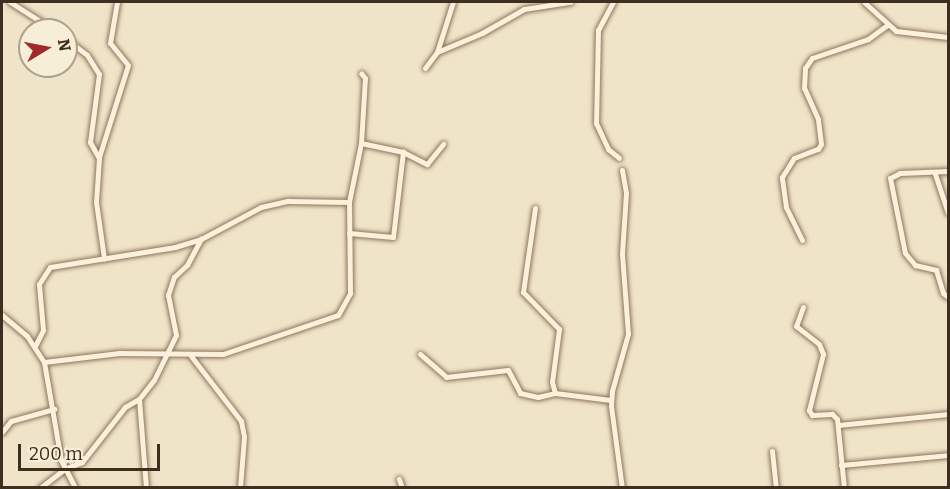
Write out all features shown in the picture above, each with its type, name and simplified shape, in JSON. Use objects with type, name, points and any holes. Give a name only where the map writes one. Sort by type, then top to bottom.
[{"type":"street","points":[[10,2],[35,18]]},
{"type":"street","points":[[104,258],[96,202],[99,158],[128,65],[110,43],[117,2]]},
{"type":"street","points":[[425,68],[437,52],[453,2]]},
{"type":"street","points":[[437,52],[482,33],[524,9],[570,2]]},
{"type":"street","points":[[613,2],[598,30],[596,123],[608,149],[619,158]]},
{"type":"street","points":[[864,2],[896,31],[948,37]]},
{"type":"street","points":[[802,240],[786,207],[782,177],[794,158],[818,149],[821,144],[818,119],[804,88],[805,68],[812,58],[868,39],[887,25]]},
{"type":"street","points":[[78,48],[87,55],[98,70],[90,142],[99,158]]},
{"type":"street","points":[[44,362],[119,353],[191,356],[223,354],[338,315],[350,293],[349,202],[361,143],[365,78],[361,73]]},
{"type":"street","points":[[361,143],[403,152],[427,164],[443,144]]},
{"type":"street","points":[[349,233],[393,237],[403,152]]},
{"type":"street","points":[[622,170],[626,193],[622,254],[628,334],[612,400],[622,488]]},
{"type":"street","points":[[948,171],[935,174],[895,173],[890,185],[903,228],[905,253],[918,267],[936,270],[943,293],[948,297]]},
{"type":"street","points":[[935,174],[948,213]]},
{"type":"street","points":[[35,346],[43,336],[39,284],[45,270],[104,258],[147,254],[201,239],[261,207],[306,198],[349,202]]},
{"type":"street","points":[[535,208],[523,292],[559,329],[552,382],[555,393]]},
{"type":"street","points":[[40,488],[64,469],[82,462],[125,407],[139,399],[167,355],[176,335],[167,299],[174,277],[188,266],[201,239]]},
{"type":"street","points":[[803,307],[796,326],[819,344],[823,354],[809,410],[812,415],[834,416],[838,425],[844,488]]},
{"type":"street","points":[[2,315],[35,346],[44,362],[64,469],[72,486]]},
{"type":"street","points":[[420,354],[446,377],[508,370],[520,393],[538,397],[555,393],[612,400]]},
{"type":"street","points":[[191,356],[241,421],[240,488]]},
{"type":"street","points":[[139,399],[146,488]]},
{"type":"street","points":[[2,432],[11,421],[54,410]]},
{"type":"street","points":[[838,425],[948,414]]},
{"type":"street","points":[[772,451],[776,488]]},
{"type":"street","points":[[842,465],[948,455]]},
{"type":"street","points":[[399,479],[402,488]]}]
